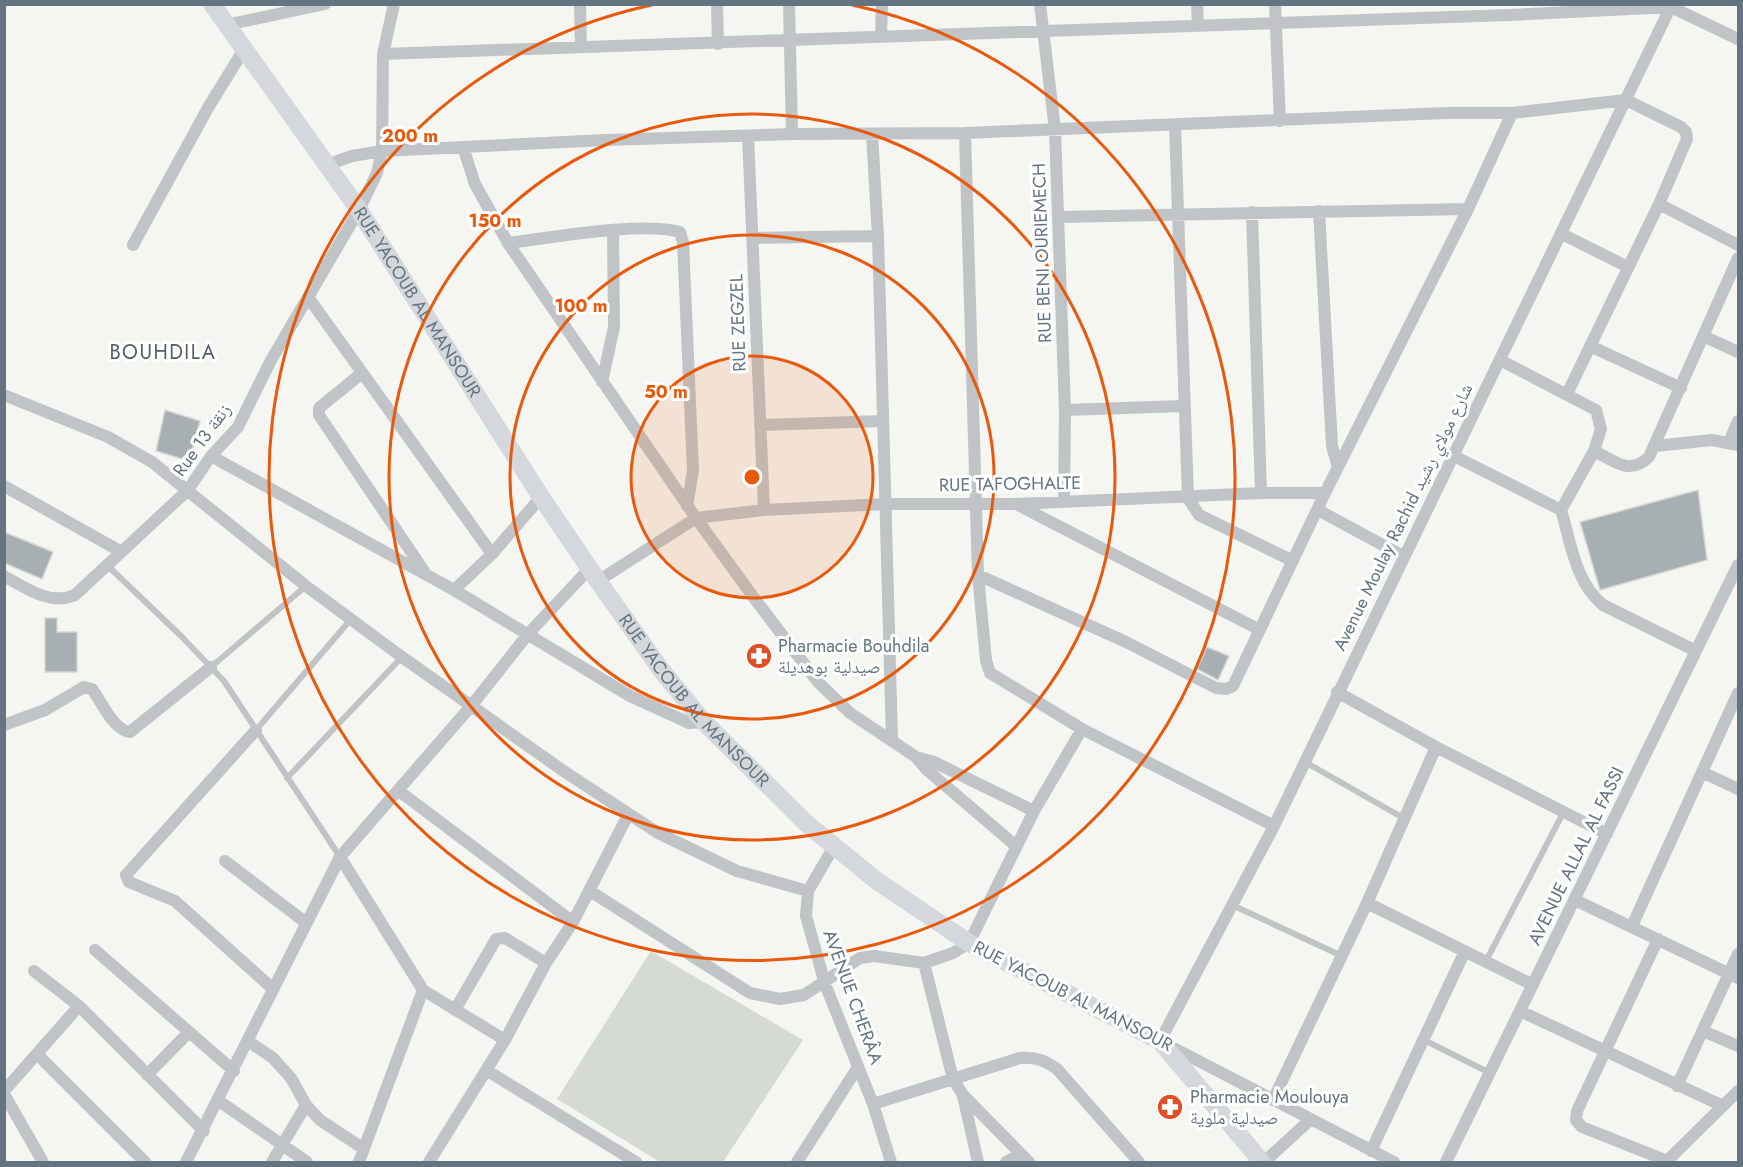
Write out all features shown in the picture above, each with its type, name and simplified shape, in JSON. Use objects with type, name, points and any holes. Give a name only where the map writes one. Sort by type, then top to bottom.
[{"type":"street","name":"RUE YACOUB AL MANSOUR","points":[[212,4],[243,51],[359,210],[541,496],[662,671],[704,722],[781,800],[833,848],[895,894],[969,943],[1394,1162]]},
{"type":"street","points":[[226,25],[325,4]]},
{"type":"street","name":"Rue 13 زنقة","points":[[4,576],[30,591],[58,600],[75,595],[188,490],[211,456],[238,427],[308,297],[359,210],[377,173],[382,152],[383,54],[394,4]]},
{"type":"street","points":[[580,4],[581,47]]},
{"type":"street","points":[[717,4],[718,44]]},
{"type":"street","points":[[789,4],[792,134]]},
{"type":"street","points":[[881,36],[882,4]]},
{"type":"street","name":"RUE BENI OURIEMECH","points":[[1040,4],[1055,129],[1065,411],[1064,502]]},
{"type":"street","points":[[1197,4],[1198,24]]},
{"type":"street","points":[[1275,4],[1280,121]]},
{"type":"street","points":[[1367,4],[1367,18]]},
{"type":"street","points":[[383,54],[718,44],[791,39],[1276,22],[1509,10],[1672,6],[1738,39]]},
{"type":"street","name":"Avenue Moulay Rachid شارع مولاي رشيد","points":[[1160,1041],[1274,825],[1672,6]]},
{"type":"street","points":[[133,245],[209,106],[243,51]]},
{"type":"street","points":[[326,165],[352,156],[382,152],[463,147],[792,134],[965,133],[1512,113],[1626,100],[1686,132],[1685,147],[1567,394]]},
{"type":"street","points":[[978,575],[1126,642],[1216,688],[1226,689],[1233,686],[1338,466],[1468,209],[1512,113]]},
{"type":"street","points":[[1175,126],[1176,213],[1188,498],[1199,515],[1293,561]]},
{"type":"street","points":[[965,133],[978,575],[986,660],[990,674],[1082,729],[1274,825]]},
{"type":"street","points":[[872,134],[878,236],[892,740]]},
{"type":"street","name":"RUE ZEGZEL","points":[[748,136],[764,510]]},
{"type":"street","points":[[463,147],[475,184],[508,243],[687,506],[818,682],[850,713],[916,757],[927,770],[1016,846]]},
{"type":"street","points":[[1659,204],[1738,244]]},
{"type":"street","points":[[1059,217],[1468,209]]},
{"type":"street","points":[[1319,211],[1332,446],[1338,466]]},
{"type":"street","points":[[1251,212],[1261,493]]},
{"type":"street","points":[[508,243],[613,231],[668,228],[680,232],[683,242],[693,471],[687,506]]},
{"type":"street","points":[[602,382],[614,327],[613,231]]},
{"type":"street","points":[[1562,234],[1628,267]]},
{"type":"street","points":[[753,238],[878,236]]},
{"type":"street","points":[[1594,451],[1628,468],[1636,467],[1649,457],[1738,258]]},
{"type":"street","points":[[308,297],[492,554]]},
{"type":"street","points":[[1703,336],[1738,352]]},
{"type":"street","points":[[1590,346],[1681,388]]},
{"type":"street","points":[[1500,360],[1567,394],[1596,410],[1599,414],[1601,429],[1594,451],[1561,510],[1583,585],[1603,605],[1696,651]]},
{"type":"street","points":[[362,373],[319,408],[319,415],[427,575]]},
{"type":"street","points":[[4,395],[127,446],[188,490],[306,586],[402,657],[628,814],[682,846],[737,871],[808,891]]},
{"type":"street","points":[[1065,411],[1183,406]]},
{"type":"street","points":[[760,425],[883,421]]},
{"type":"street","points":[[1655,446],[1712,440],[1734,444],[1738,421]]},
{"type":"street","points":[[211,456],[454,590],[667,715],[689,723],[704,722]]},
{"type":"street","points":[[1454,456],[1561,510]]},
{"type":"street","points":[[4,486],[120,551]]},
{"type":"street","name":"RUE TAFOGHALTE","points":[[696,518],[764,510],[885,504],[1014,504],[1261,493],[1325,493]]},
{"type":"street","points":[[454,590],[492,554],[541,496]]},
{"type":"street","points":[[1014,504],[1260,630]]},
{"type":"street","points":[[1318,510],[1403,556]]},
{"type":"street","points":[[186,1162],[234,1071],[305,921],[340,857],[472,705],[528,634],[594,575],[696,518]]},
{"type":"street","name":"AVENUE ALLAL AL FASSI","points":[[1446,1162],[1696,651],[1738,570]]},
{"type":"street","points":[[4,725],[45,710],[84,687],[92,689],[117,726],[123,731],[130,732],[211,667]]},
{"type":"street","points":[[1337,692],[1436,747],[1607,834]]},
{"type":"street","points":[[1632,926],[1738,693]]},
{"type":"street","points":[[590,891],[750,993],[780,999],[804,995],[825,984],[860,958],[874,956],[924,963],[953,953],[969,943],[1034,810],[1082,729]]},
{"type":"street","points":[[256,730],[136,861],[126,878],[140,888],[175,901],[272,988]]},
{"type":"street","points":[[1273,1100],[1367,903],[1436,747]]},
{"type":"street","points":[[916,757],[934,762],[1034,810]]},
{"type":"street","points":[[1702,772],[1738,789]]},
{"type":"street","points":[[399,791],[573,922]]},
{"type":"street","points":[[429,1162],[505,1040],[546,963],[573,922],[628,814]]},
{"type":"street","name":"AVENUE CHERÂA","points":[[833,848],[808,891],[806,916],[825,984],[873,1104],[891,1162]]},
{"type":"street","points":[[340,857],[423,990],[505,1040]]},
{"type":"street","points":[[225,861],[305,921]]},
{"type":"street","points":[[1575,900],[1734,976]]},
{"type":"street","points":[[1367,903],[1533,984]]},
{"type":"street","points":[[455,1010],[496,939],[505,938],[546,963]]},
{"type":"street","points":[[1658,939],[1577,1111],[1576,1120],[1582,1127],[1668,1162],[1738,1091]]},
{"type":"street","points":[[95,950],[234,1071]]},
{"type":"street","points":[[1371,1151],[1466,951]]},
{"type":"street","points":[[1677,1086],[1703,1031],[1734,976],[1738,954]]},
{"type":"street","points":[[924,963],[952,1079],[963,1095],[1025,1158]]},
{"type":"street","points":[[34,970],[79,1006],[204,1131]]},
{"type":"street","points":[[359,1162],[423,990]]},
{"type":"street","points":[[43,1162],[4,1093],[79,1006]]},
{"type":"street","points":[[1520,1011],[1723,1106]]},
{"type":"street","points":[[1703,1031],[1738,1046]]},
{"type":"street","points":[[147,1075],[189,1032]]},
{"type":"street","points":[[248,1041],[273,1058],[291,1078],[306,1105],[320,1120],[364,1149]]},
{"type":"street","points":[[1160,1041],[1263,1162],[1311,1119]]},
{"type":"street","points":[[37,1054],[145,1162]]},
{"type":"street","points":[[873,1104],[1020,1058],[1045,1061],[1057,1069],[1139,1162]]},
{"type":"street","points":[[797,1162],[858,1066]]},
{"type":"street","points":[[486,1070],[636,1162]]},
{"type":"street","points":[[963,1095],[978,1162]]},
{"type":"street","points":[[219,1101],[307,1162]]},
{"type":"street","points":[[272,1162],[306,1105]]},
{"type":"street","points":[[1006,1162],[1025,1158]]},
{"type":"lane","points":[[107,566],[211,667],[256,730],[340,857]]},
{"type":"lane","points":[[211,667],[306,586]]},
{"type":"lane","points":[[256,730],[352,618]]},
{"type":"lane","points":[[287,778],[402,657]]},
{"type":"lane","points":[[1304,762],[1405,819]]},
{"type":"lane","points":[[1486,962],[1564,811]]},
{"type":"lane","points":[[1232,905],[1342,956]]},
{"type":"lane","points":[[1424,1040],[1490,1073]]},
{"type":"shaded area","points":[[651,951],[803,1040],[723,1162],[660,1162],[557,1099]]},
{"type":"building","points":[[165,410],[200,421],[189,461],[156,451]]},
{"type":"building","points":[[1698,490],[1707,560],[1600,590],[1580,522]]},
{"type":"building","points":[[4,532],[53,552],[42,579],[4,563]]},
{"type":"building","points":[[45,618],[57,618],[57,632],[77,632],[77,672],[45,672]]},
{"type":"building","points":[[1207,647],[1229,656],[1218,680],[1197,669]]},
{"type":"place","name":"Pharmacie Bouhdila صيدلية بوهديلة","points":[[759,656]]},
{"type":"place","name":"Pharmacie Moulouya صيدلية ملوية","points":[[1170,1107]]},
{"type":"district","name":"BOUHDILA","points":[[163,352]]}]
